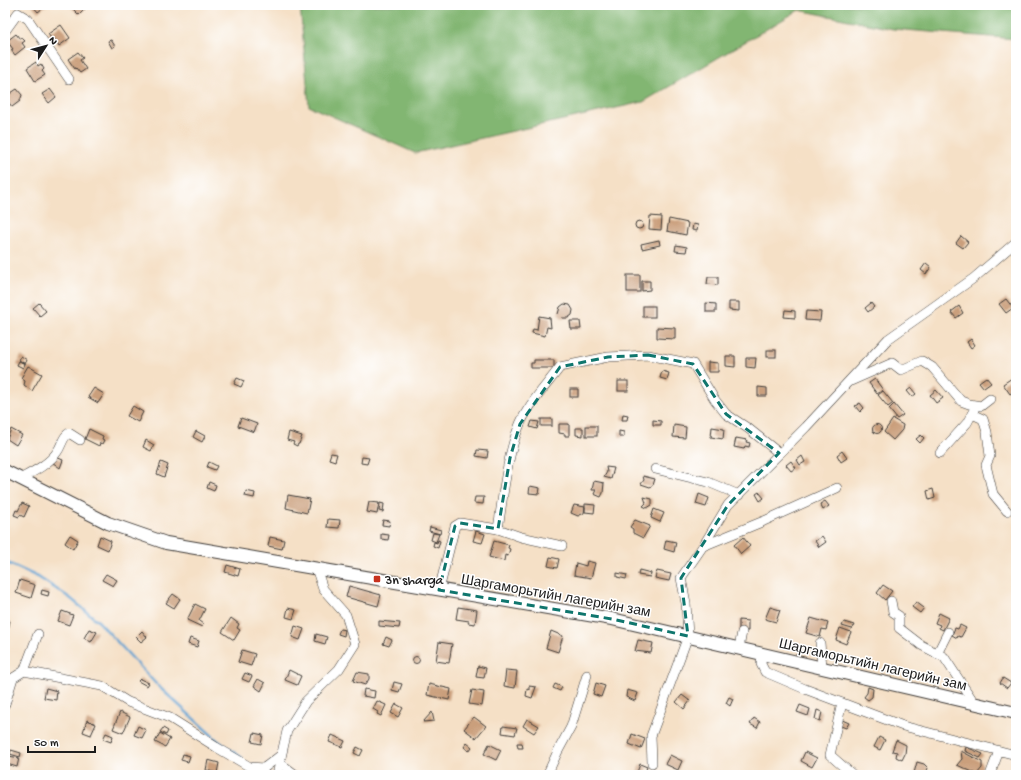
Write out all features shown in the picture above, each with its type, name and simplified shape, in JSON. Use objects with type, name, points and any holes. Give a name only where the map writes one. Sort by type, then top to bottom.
[{"type":"street","points":[[5,31],[18,13],[28,18],[68,79]]},
{"type":"street","points":[[652,763],[651,736],[688,636],[686,603],[681,578],[728,505],[888,340],[974,278],[1016,242]]},
{"type":"street","points":[[498,529],[510,458],[520,424],[530,407],[560,367],[608,357],[648,355],[693,364],[715,400],[726,414],[749,429],[780,453]]},
{"type":"street","points":[[848,382],[892,363],[901,370],[922,361],[932,367],[961,401],[981,406],[990,399]]},
{"type":"street","points":[[940,453],[967,422],[977,405]]},
{"type":"street","points":[[972,414],[984,419],[990,456],[986,465],[993,494],[1007,511]]},
{"type":"street","points":[[20,479],[46,463],[57,452],[66,435],[69,433],[80,440]]},
{"type":"street","points":[[656,469],[708,482],[739,495]]},
{"type":"street","name":"Шаргаморьтийн лагерийн зам","points":[[5,471],[108,523],[166,543],[612,619],[1016,713]]},
{"type":"street","points":[[703,546],[764,521],[837,488]]},
{"type":"street","points":[[439,590],[455,526],[460,523],[498,529],[521,537],[562,546]]},
{"type":"street","points":[[277,775],[287,731],[306,701],[339,669],[355,644],[346,616],[323,589],[316,568]]},
{"type":"street","points":[[891,601],[893,612],[899,616],[899,628],[921,646],[944,657],[975,704]]},
{"type":"street","points":[[739,648],[742,632]]},
{"type":"street","points":[[937,654],[948,632]]},
{"type":"street","points":[[5,704],[13,678],[24,671],[38,634]]},
{"type":"street","points":[[820,643],[822,668]]},
{"type":"street","points":[[762,654],[761,664],[765,672],[842,703],[903,726],[1016,755]]},
{"type":"street","points":[[24,671],[102,686],[128,702],[170,718],[250,767],[264,768],[281,759]]},
{"type":"street","points":[[547,775],[571,727],[587,675]]},
{"type":"street","points":[[842,703],[830,755],[853,775]]},
{"type":"street","points":[[990,775],[999,751]]},
{"type":"street","points":[[281,759],[296,775]]},
{"type":"highlighted area","points":[[648,355],[693,364],[726,414],[779,453],[728,505],[681,578],[688,636],[612,619],[439,590],[455,526],[460,523],[498,529],[510,458],[520,424],[560,367],[608,357]]},
{"type":"green space","points":[[300,5],[1016,5],[1016,39],[893,29],[799,10],[643,102],[415,153],[309,106]]},
{"type":"building","points":[[32,5],[47,5],[38,12]]},
{"type":"building","points":[[76,5],[81,5],[85,9],[79,15],[72,8]]},
{"type":"building","points":[[61,25],[70,38],[59,46],[55,39],[53,41],[48,34]]},
{"type":"building","points":[[16,34],[20,39],[22,38],[25,41],[22,43],[25,47],[15,55],[11,50],[13,49],[7,41]]},
{"type":"building","points":[[111,40],[115,46],[112,48],[108,41]]},
{"type":"building","points":[[78,52],[83,58],[80,60],[86,69],[80,73],[68,59]]},
{"type":"building","points":[[36,62],[38,66],[41,64],[44,69],[42,71],[45,75],[35,81],[27,68]]},
{"type":"building","points":[[17,89],[22,95],[20,101],[12,107],[5,97]]},
{"type":"building","points":[[50,89],[56,97],[49,103],[42,94]]},
{"type":"building","points":[[650,216],[662,217],[661,230],[649,229]]},
{"type":"building","points":[[669,219],[688,223],[686,235],[667,231]]},
{"type":"building","points":[[639,221],[642,222],[642,228],[639,229],[636,228],[635,225],[636,222]]},
{"type":"building","points":[[693,224],[698,225],[697,231],[692,230]]},
{"type":"building","points":[[961,236],[968,242],[963,248],[956,243]]},
{"type":"building","points":[[659,240],[660,245],[642,249],[641,244]]},
{"type":"building","points":[[676,245],[687,247],[686,252],[675,251]]},
{"type":"building","points":[[926,263],[931,267],[926,274],[921,270]]},
{"type":"building","points":[[627,275],[640,275],[640,292],[627,292]]},
{"type":"building","points":[[708,277],[718,277],[718,285],[707,284]]},
{"type":"building","points":[[642,281],[650,281],[650,290],[642,291]]},
{"type":"building","points":[[1006,299],[1013,308],[1006,313],[999,304]]},
{"type":"building","points":[[729,302],[739,302],[739,311],[729,310]]},
{"type":"building","points":[[39,303],[46,311],[40,316],[33,308]]},
{"type":"building","points":[[706,303],[716,304],[716,312],[706,312]]},
{"type":"building","points":[[871,303],[874,307],[868,312],[865,308]]},
{"type":"building","points":[[564,304],[570,305],[573,310],[572,315],[568,318],[562,318],[558,314],[560,307]]},
{"type":"building","points":[[643,306],[655,306],[655,317],[643,317]]},
{"type":"building","points":[[959,306],[963,313],[956,318],[951,312]]},
{"type":"building","points":[[785,310],[795,311],[795,318],[784,317]]},
{"type":"building","points":[[806,311],[821,312],[820,321],[805,320]]},
{"type":"building","points":[[539,316],[550,318],[551,328],[547,327],[545,336],[532,333],[533,329],[537,330]]},
{"type":"building","points":[[570,321],[580,321],[581,329],[571,329]]},
{"type":"building","points":[[657,327],[675,328],[675,339],[657,338]]},
{"type":"building","points":[[971,339],[975,345],[971,348],[967,342]]},
{"type":"building","points":[[767,350],[776,350],[776,357],[767,357]]},
{"type":"building","points":[[21,356],[27,360],[25,364],[19,360]]},
{"type":"building","points":[[726,356],[735,356],[735,367],[726,366]]},
{"type":"building","points":[[746,358],[756,358],[755,368],[746,367]]},
{"type":"building","points":[[534,360],[554,360],[554,368],[531,368],[531,363],[534,363]]},
{"type":"building","points":[[19,361],[25,364],[23,368],[17,365]]},
{"type":"building","points":[[708,362],[718,363],[718,372],[708,372]]},
{"type":"building","points":[[28,366],[42,374],[32,391],[24,385],[25,381],[21,378]]},
{"type":"building","points":[[662,371],[669,373],[667,380],[660,378]]},
{"type":"building","points":[[986,377],[991,383],[984,388],[979,382]]},
{"type":"building","points":[[237,378],[244,381],[241,387],[234,384]]},
{"type":"building","points":[[1012,378],[1016,383],[1016,390],[1010,394],[1003,384]]},
{"type":"building","points":[[875,379],[883,390],[877,394],[869,383]]},
{"type":"building","points":[[618,381],[628,381],[628,391],[618,391]]},
{"type":"building","points":[[758,387],[767,388],[767,396],[758,396]]},
{"type":"building","points":[[94,388],[104,394],[98,403],[88,397]]},
{"type":"building","points":[[911,388],[916,394],[912,397],[907,391]]},
{"type":"building","points":[[570,389],[578,389],[578,397],[570,397]]},
{"type":"building","points":[[936,390],[943,398],[936,403],[930,395]]},
{"type":"building","points":[[883,391],[893,403],[888,407],[878,395]]},
{"type":"building","points":[[860,403],[864,408],[860,412],[855,406]]},
{"type":"building","points":[[894,404],[903,415],[897,419],[889,409]]},
{"type":"building","points":[[133,406],[143,412],[138,422],[127,416]]},
{"type":"building","points":[[623,414],[628,415],[627,420],[622,420]]},
{"type":"building","points":[[241,418],[257,424],[254,432],[238,426]]},
{"type":"building","points":[[541,419],[552,419],[552,426],[541,426]]},
{"type":"building","points":[[893,419],[903,425],[902,430],[893,440],[884,432]]},
{"type":"building","points":[[653,420],[661,421],[661,425],[653,425]]},
{"type":"building","points":[[532,421],[539,422],[537,429],[530,427]]},
{"type":"building","points":[[559,424],[569,424],[569,436],[559,433]]},
{"type":"building","points":[[877,424],[882,429],[877,434],[872,429]]},
{"type":"building","points":[[674,425],[686,427],[685,438],[673,437]]},
{"type":"building","points":[[586,426],[597,426],[597,436],[586,436]]},
{"type":"building","points":[[712,427],[724,429],[723,439],[711,437]]},
{"type":"building","points":[[576,428],[583,428],[583,436],[576,435]]},
{"type":"building","points":[[11,429],[22,435],[16,445],[7,439]]},
{"type":"building","points":[[89,429],[103,436],[102,439],[104,440],[102,444],[100,443],[99,446],[85,439]]},
{"type":"building","points":[[196,431],[205,436],[202,442],[193,437]]},
{"type":"building","points":[[619,431],[624,432],[624,437],[619,437]]},
{"type":"building","points":[[289,432],[302,436],[297,446],[293,444],[294,442],[287,440]]},
{"type":"building","points":[[921,435],[924,438],[920,443],[916,439]]},
{"type":"building","points":[[736,438],[747,440],[746,442],[750,443],[749,447],[745,446],[744,449],[734,447]]},
{"type":"building","points":[[146,440],[154,445],[151,451],[143,447]]},
{"type":"building","points":[[477,450],[488,451],[487,458],[476,456]]},
{"type":"building","points":[[842,451],[847,458],[841,462],[837,455]]},
{"type":"building","points":[[331,453],[337,454],[335,461],[329,459]]},
{"type":"building","points":[[802,456],[805,462],[800,465],[797,460]]},
{"type":"building","points":[[56,457],[63,460],[60,468],[52,462]]},
{"type":"building","points":[[362,457],[369,458],[367,464],[361,463]]},
{"type":"building","points":[[791,461],[796,468],[791,471],[786,465]]},
{"type":"building","points":[[161,462],[168,465],[164,477],[157,474]]},
{"type":"building","points":[[209,462],[217,466],[215,470],[207,467]]},
{"type":"building","points":[[606,467],[614,468],[611,479],[604,477],[607,472]]},
{"type":"building","points":[[643,476],[655,479],[653,485],[650,487],[641,484],[644,480]]},
{"type":"building","points":[[594,481],[604,483],[601,497],[594,494],[596,490],[592,490]]},
{"type":"building","points":[[209,482],[216,485],[214,491],[207,488]]},
{"type":"building","points":[[530,486],[540,488],[539,494],[529,493]]},
{"type":"building","points":[[933,489],[935,498],[929,500],[927,491]]},
{"type":"building","points":[[246,491],[255,493],[254,498],[245,496]]},
{"type":"building","points":[[759,492],[764,498],[760,501],[756,494]]},
{"type":"building","points":[[699,494],[709,498],[706,507],[696,504]]},
{"type":"building","points":[[288,495],[310,499],[307,513],[286,508]]},
{"type":"building","points":[[475,497],[484,497],[483,504],[474,503]]},
{"type":"building","points":[[644,497],[652,499],[652,505],[647,508],[643,506],[646,503]]},
{"type":"building","points":[[825,501],[829,506],[823,510],[820,504]]},
{"type":"building","points":[[369,502],[379,503],[377,514],[367,512]]},
{"type":"building","points":[[22,503],[29,506],[24,517],[14,515],[16,510],[18,511]]},
{"type":"building","points":[[380,503],[384,504],[383,512],[379,511]]},
{"type":"building","points":[[585,504],[595,505],[594,513],[585,512]]},
{"type":"building","points":[[574,505],[585,507],[584,513],[578,516],[571,513]]},
{"type":"building","points":[[654,509],[664,513],[660,522],[651,518]]},
{"type":"building","points":[[328,519],[340,520],[339,528],[327,527]]},
{"type":"building","points":[[383,520],[390,521],[389,526],[382,525]]},
{"type":"building","points":[[635,520],[650,526],[643,538],[633,533],[633,529],[630,527]]},
{"type":"building","points":[[430,527],[441,530],[440,534],[429,531]]},
{"type":"building","points":[[476,531],[485,534],[482,543],[473,541]]},
{"type":"building","points":[[433,533],[439,534],[436,542],[431,540]]},
{"type":"building","points":[[381,534],[389,535],[388,540],[381,539]]},
{"type":"building","points":[[70,535],[78,540],[73,549],[65,543]]},
{"type":"building","points":[[100,536],[111,541],[108,550],[97,545]]},
{"type":"building","points":[[822,536],[826,542],[819,547],[815,541]]},
{"type":"building","points":[[270,537],[284,540],[282,549],[268,546]]},
{"type":"building","points":[[743,537],[750,546],[741,554],[734,545]]},
{"type":"building","points":[[438,540],[440,541],[438,548],[433,546],[434,542],[437,543]]},
{"type":"building","points":[[666,540],[676,542],[674,552],[664,549]]},
{"type":"building","points":[[494,541],[509,545],[508,548],[510,549],[508,556],[505,555],[504,561],[489,557]]},
{"type":"building","points":[[550,557],[559,559],[557,568],[548,566]]},
{"type":"building","points":[[587,561],[595,563],[591,578],[574,575],[576,563],[586,566]]},
{"type":"building","points":[[227,565],[240,569],[238,576],[225,572]]},
{"type":"building","points":[[639,570],[651,573],[650,577],[638,575]]},
{"type":"building","points":[[657,571],[671,574],[669,581],[655,578]]},
{"type":"building","points":[[617,573],[627,575],[626,579],[617,577]]},
{"type":"building","points":[[106,574],[117,580],[113,586],[102,580]]},
{"type":"building","points":[[20,580],[35,585],[31,598],[16,593]]},
{"type":"building","points":[[883,585],[892,591],[885,600],[877,593]]},
{"type":"building","points":[[349,586],[381,595],[378,606],[346,597]]},
{"type":"building","points":[[42,590],[49,592],[48,596],[41,594]]},
{"type":"building","points":[[173,594],[180,599],[174,608],[166,603]]},
{"type":"building","points":[[916,602],[924,608],[920,613],[912,607]]},
{"type":"building","points":[[195,604],[205,609],[199,621],[203,624],[202,627],[187,620]]},
{"type":"building","points":[[458,607],[477,610],[475,624],[468,623],[469,621],[456,619]]},
{"type":"building","points":[[770,607],[780,610],[776,622],[765,619]]},
{"type":"building","points":[[288,608],[296,610],[293,619],[286,617]]},
{"type":"building","points":[[62,611],[73,615],[69,625],[58,621]]},
{"type":"building","points":[[939,613],[949,618],[943,630],[939,628],[940,625],[935,623]]},
{"type":"building","points":[[231,618],[239,624],[237,628],[240,630],[234,640],[222,632]]},
{"type":"building","points":[[811,618],[828,623],[826,630],[822,629],[820,637],[806,633]]},
{"type":"building","points":[[5,620],[10,621],[7,635],[5,635]]},
{"type":"building","points":[[739,620],[748,621],[748,631],[739,631]]},
{"type":"building","points":[[379,621],[400,623],[399,628],[379,626]]},
{"type":"building","points":[[844,622],[854,625],[852,629],[842,626]]},
{"type":"building","points":[[960,625],[966,628],[961,637],[958,636],[957,638],[952,635],[955,628],[958,629]]},
{"type":"building","points":[[295,626],[304,629],[300,640],[292,637]]},
{"type":"building","points":[[840,628],[851,632],[846,644],[836,640]]},
{"type":"building","points":[[89,629],[97,632],[91,642],[84,638]]},
{"type":"building","points":[[340,629],[345,630],[344,636],[338,634]]},
{"type":"building","points":[[142,631],[147,637],[141,642],[136,637]]},
{"type":"building","points":[[551,631],[563,636],[558,652],[546,648]]},
{"type":"building","points":[[316,634],[327,637],[325,644],[315,641]]},
{"type":"building","points":[[386,637],[392,640],[389,646],[383,644]]},
{"type":"building","points":[[190,638],[199,641],[197,647],[188,644]]},
{"type":"building","points":[[638,640],[653,643],[651,653],[635,651]]},
{"type":"building","points":[[439,642],[452,644],[449,663],[436,661]]},
{"type":"building","points":[[242,650],[255,654],[251,666],[238,662]]},
{"type":"building","points":[[416,656],[419,657],[419,663],[416,664],[413,663],[412,660],[413,657]]},
{"type":"building","points":[[478,666],[486,668],[484,678],[476,677]]},
{"type":"building","points":[[289,670],[301,676],[297,685],[285,680]]},
{"type":"building","points":[[506,670],[517,671],[515,688],[504,686]]},
{"type":"building","points":[[357,672],[369,674],[369,679],[365,685],[353,681]]},
{"type":"building","points":[[245,673],[252,676],[249,682],[242,679]]},
{"type":"building","points":[[1003,678],[1011,683],[1007,688],[1000,683]]},
{"type":"building","points":[[140,679],[149,683],[147,686],[138,681]]},
{"type":"building","points":[[258,679],[265,683],[261,691],[254,686]]},
{"type":"building","points":[[394,682],[402,684],[399,692],[392,690]]},
{"type":"building","points":[[596,683],[605,686],[601,697],[593,694]]},
{"type":"building","points":[[429,684],[451,689],[449,700],[427,695]]},
{"type":"building","points":[[555,684],[562,687],[560,691],[553,688]]},
{"type":"building","points":[[529,686],[536,687],[532,698],[526,696]]},
{"type":"building","points":[[868,687],[873,689],[872,697],[868,700],[864,697],[867,693]]},
{"type":"building","points":[[46,688],[57,691],[56,700],[44,698]]},
{"type":"building","points":[[364,689],[375,691],[374,698],[363,696]]},
{"type":"building","points":[[472,690],[484,692],[482,706],[469,704]]},
{"type":"building","points":[[627,690],[638,693],[635,701],[626,697]]},
{"type":"building","points":[[682,695],[690,701],[684,709],[676,702]]},
{"type":"building","points":[[729,697],[733,699],[730,706],[726,703]]},
{"type":"building","points":[[377,701],[386,705],[381,716],[373,709]]},
{"type":"building","points":[[396,704],[403,708],[398,717],[391,713]]},
{"type":"building","points":[[800,705],[810,709],[808,716],[797,712]]},
{"type":"building","points":[[817,710],[822,712],[820,721],[815,719]]},
{"type":"building","points":[[120,712],[130,717],[123,733],[113,729]]},
{"type":"building","points":[[432,712],[434,721],[423,722]]},
{"type":"building","points":[[474,717],[486,726],[476,738],[464,729]]},
{"type":"building","points":[[754,718],[760,722],[757,728],[750,724]]},
{"type":"building","points":[[527,719],[539,726],[534,733],[523,726]]},
{"type":"building","points":[[840,719],[849,723],[846,728],[838,725]]},
{"type":"building","points":[[87,720],[96,724],[91,735],[83,732]]},
{"type":"building","points":[[138,726],[146,730],[142,738],[134,735]]},
{"type":"building","points":[[503,726],[517,728],[515,735],[502,733]]},
{"type":"building","points":[[163,728],[168,731],[166,735],[160,732]]},
{"type":"building","points":[[106,733],[113,736],[111,742],[103,739]]},
{"type":"building","points":[[160,733],[170,739],[165,747],[155,742]]},
{"type":"building","points":[[254,733],[263,735],[261,744],[252,742]]},
{"type":"building","points":[[632,734],[645,739],[641,749],[629,744]]},
{"type":"building","points":[[332,735],[345,741],[342,747],[329,742]]},
{"type":"building","points":[[879,737],[885,740],[880,750],[874,747]]},
{"type":"building","points":[[896,740],[906,745],[905,754],[902,760],[896,757],[897,752],[892,751]]},
{"type":"building","points":[[467,743],[472,747],[469,751],[464,747]]},
{"type":"building","points":[[517,743],[522,743],[523,748],[518,748]]},
{"type":"building","points":[[489,744],[501,750],[496,760],[484,754]]},
{"type":"building","points":[[357,747],[363,750],[360,756],[354,753]]},
{"type":"building","points":[[966,747],[983,754],[980,758],[965,751]]},
{"type":"building","points":[[11,750],[21,753],[20,757],[10,754]]},
{"type":"building","points":[[961,751],[982,762],[982,768],[977,774],[957,765],[962,759]]},
{"type":"building","points":[[805,752],[817,758],[812,767],[801,761]]},
{"type":"building","points":[[183,754],[190,756],[188,762],[181,760]]},
{"type":"building","points":[[670,755],[682,761],[678,770],[665,764]]},
{"type":"building","points":[[9,756],[19,758],[17,767],[7,764]]},
{"type":"building","points":[[208,760],[219,763],[217,773],[206,770]]},
{"type":"building","points":[[917,762],[924,764],[928,768],[925,775],[914,773]]},
{"type":"building","points":[[640,764],[647,767],[644,775],[636,775]]},
{"type":"waterway","points":[[5,562],[38,577],[70,598],[99,622],[156,684]]},
{"type":"waterway","points":[[158,686],[217,740],[242,758]]},
{"type":"place","name":"3n sharga","points":[[377,579]]}]
